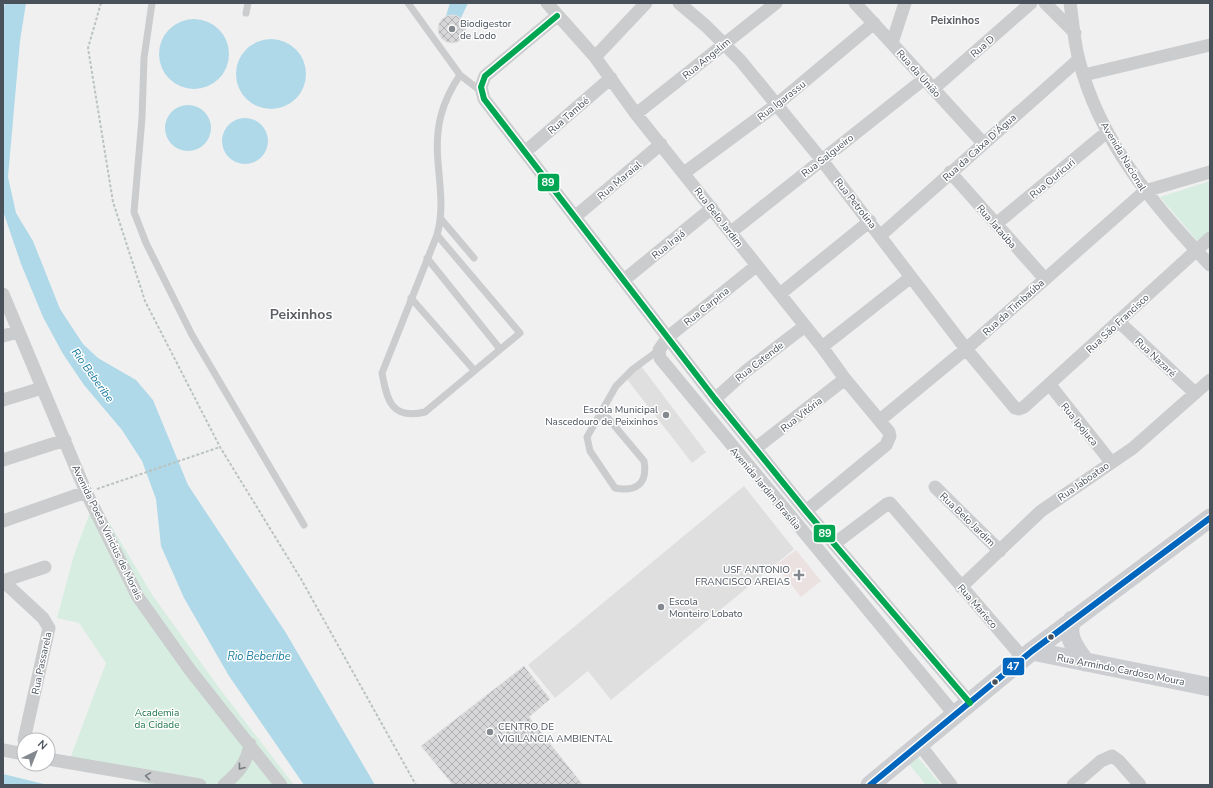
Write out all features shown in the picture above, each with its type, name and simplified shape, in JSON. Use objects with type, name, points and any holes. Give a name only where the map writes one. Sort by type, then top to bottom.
[{"type":"main road","points":[[870,785],[1028,654],[1210,518]]},
{"type":"main road","points":[[1072,620],[1069,627],[1070,637],[1085,662]]},
{"type":"main road","name":"Rua Armindo Cardoso Moura","points":[[1028,654],[1085,662],[1210,687]]},
{"type":"street","name":"Rua Belo Jardim","points":[[547,3],[595,57],[636,114],[662,144],[756,266],[822,347],[845,379],[889,432],[890,436],[886,445],[806,511]]},
{"type":"street","points":[[595,57],[646,3]]},
{"type":"street","name":"Rua Petrolina","points":[[679,3],[724,43],[740,60],[870,221],[966,349],[1010,403],[1015,408],[1024,407]]},
{"type":"street","name":"Rua Angelim","points":[[636,114],[776,3]]},
{"type":"street","name":"Rua da União","points":[[855,3],[982,143]]},
{"type":"street","points":[[892,43],[905,3]]},
{"type":"street","name":"Rua D","points":[[934,89],[1031,3]]},
{"type":"street","points":[[1045,3],[1075,33]]},
{"type":"street","name":"Avenida Nacional","points":[[1070,3],[1078,60],[1088,90],[1107,132],[1145,191],[1210,266]]},
{"type":"street","points":[[482,92],[482,82],[485,76],[557,16]]},
{"type":"street","name":"Rua Igarassu","points":[[684,173],[776,105],[874,23]]},
{"type":"street","points":[[1084,75],[1210,45]]},
{"type":"street","name":"Rua da Caixa D'Água","points":[[881,235],[982,143],[1078,60]]},
{"type":"street","name":"Rua També","points":[[525,152],[611,78]]},
{"type":"street","name":"Rua Salgueiro","points":[[731,232],[821,159],[924,79]]},
{"type":"street","name":"Avenida Jardim Brasília","points":[[482,92],[484,99],[576,216],[715,399],[806,511],[970,703]]},
{"type":"street","name":"Rua Ouricuri","points":[[996,224],[1107,132]]},
{"type":"street","name":"Rua Maraial","points":[[576,216],[662,144]]},
{"type":"street","name":"Rua Jataúba","points":[[950,172],[1045,279]]},
{"type":"street","points":[[1145,191],[1210,172]]},
{"type":"street","name":"Rua da Timbaúba","points":[[880,420],[966,349],[1145,191]]},
{"type":"street","name":"Rua Irajá","points":[[624,280],[712,208]]},
{"type":"street","points":[[780,294],[870,221]]},
{"type":"street","name":"Rua São Francisco","points":[[1024,407],[1050,385],[1210,238]]},
{"type":"street","name":"Rua Carpina","points":[[659,350],[668,337],[756,266]]},
{"type":"street","points":[[822,347],[911,277]]},
{"type":"street","name":"Avenida Poeta Vinicius de Morais","points":[[3,294],[86,492],[138,598],[190,670],[281,785]]},
{"type":"street","name":"Rua Nazaré","points":[[1118,321],[1195,393]]},
{"type":"street","name":"Rua Catende","points":[[715,399],[746,371],[805,326]]},
{"type":"street","points":[[3,336],[18,332]]},
{"type":"street","name":"Avenida Jardim Brasília","points":[[659,350],[660,358],[703,412],[955,715]]},
{"type":"street","name":"Rua Vitória","points":[[756,448],[845,379]]},
{"type":"street","name":"Rua Jaboatao","points":[[961,587],[1041,511],[1133,448],[1210,380]]},
{"type":"street","name":"Rua Ipojuca","points":[[1050,385],[1111,462]]},
{"type":"street","points":[[3,400],[42,388]]},
{"type":"street","points":[[3,460],[65,440]]},
{"type":"street","name":"Rua Belo Jardim","points":[[935,487],[1000,550]]},
{"type":"street","points":[[3,521],[86,492]]},
{"type":"street","name":"Rua Marisco","points":[[834,544],[890,503],[961,587],[1028,654]]},
{"type":"street","points":[[3,581],[45,567]]},
{"type":"street","name":"Rua Passarela","points":[[3,581],[43,618],[49,628],[26,732]]},
{"type":"street","points":[[224,785],[244,765],[248,756],[250,744]]},
{"type":"street","points":[[920,745],[951,785]]},
{"type":"street","points":[[3,750],[16,748]]},
{"type":"street","points":[[1073,785],[1101,761],[1109,757],[1115,757],[1140,785]]},
{"type":"street","points":[[56,760],[200,785]]},
{"type":"lane","points":[[152,3],[144,58],[142,118],[134,212],[146,244],[192,335],[304,525]]},
{"type":"lane","points":[[246,13],[248,3]]},
{"type":"lane","points":[[408,3],[460,75],[482,92]]},
{"type":"lane","points":[[437,235],[520,333],[425,412],[412,415],[401,413],[393,405],[386,392],[382,372],[437,235],[441,219],[438,125],[448,94],[460,75]]},
{"type":"lane","points":[[441,219],[474,258]]},
{"type":"lane","points":[[427,258],[500,349]]},
{"type":"lane","points":[[411,298],[474,370]]},
{"type":"lane","points":[[602,411],[644,461],[645,471],[639,485],[628,490],[615,488],[590,451],[587,437],[616,386],[633,369],[659,350]]},
{"type":"path","points":[[101,3],[88,48],[113,202],[145,301],[220,447],[301,578],[416,785]]},
{"type":"path","points":[[86,492],[115,484],[220,447]]},
{"type":"shaded area","name":"Escola Municipal Nascedouro de Peixinhos","points":[[641,366],[706,452],[692,463],[626,378]]},
{"type":"shaded area","name":"Escola Monteiro Lobato","points":[[744,486],[794,549],[611,700],[588,671],[555,698],[528,665]]},
{"type":"shaded area","name":"USF ANTONIO FRANCISCO AREIAS","points":[[796,550],[821,581],[801,597],[776,565]]},
{"type":"green space","points":[[1210,181],[1210,232],[1199,243],[1160,197]]},
{"type":"green space","name":"Academia da Cidade","points":[[95,499],[153,596],[220,689],[294,785],[152,785],[68,764],[106,663],[79,623],[57,618],[74,555]]},
{"type":"green space","points":[[917,756],[941,785],[926,785],[908,763]]},
{"type":"water","name":"Rio Beberibe","points":[[5,3],[26,3],[20,41],[8,177],[16,213],[33,241],[60,309],[83,344],[98,358],[136,380],[153,400],[188,485],[286,633],[375,785],[304,785],[229,676],[184,598],[161,546],[156,499],[142,461],[122,430],[84,385],[63,354],[43,317],[21,264],[3,211],[3,13]]},
{"type":"water","name":"Biodigestor de Lodo","points":[[450,3],[468,3],[461,18],[455,15],[446,16]]},
{"type":"water","points":[[194,19],[207,22],[219,29],[226,41],[229,54],[226,67],[219,79],[207,86],[194,89],[181,86],[169,79],[162,67],[159,54],[162,41],[169,29],[181,22]]},
{"type":"water","points":[[271,39],[284,42],[296,49],[303,61],[306,74],[303,87],[296,99],[284,106],[271,109],[258,106],[246,99],[239,87],[236,74],[239,61],[246,49],[258,42]]},
{"type":"water","points":[[183,105],[193,105],[201,109],[207,115],[211,123],[211,133],[207,141],[201,147],[193,151],[183,151],[175,147],[169,141],[165,133],[165,123],[169,115],[175,109]]},
{"type":"water","points":[[240,118],[250,118],[258,122],[264,128],[268,136],[268,146],[264,154],[258,160],[250,164],[240,164],[232,160],[226,154],[222,146],[222,136],[226,128],[232,122]]},
{"type":"water","points":[[3,774],[48,785],[3,785]]},
{"type":"building","name":"Biodigestor de Lodo","points":[[452,15],[462,19],[466,29],[462,39],[452,43],[442,39],[438,29],[442,19]]},
{"type":"building","name":"CENTRO DE VIGILANCIA AMBIENTAL","points":[[524,666],[550,699],[529,717],[583,785],[453,785],[421,746]]},
{"type":"transit line","name":"89","points":[[557,16],[485,76],[481,87],[484,99],[715,399],[806,511],[970,703]]},
{"type":"transit line","name":"47","points":[[870,785],[1032,651],[1210,518]]},
{"type":"place","name":"Biodigestor de Lodo","points":[[452,29]]},
{"type":"place","name":"Escola Municipal Nascedouro de Peixinhos","points":[[666,415]]},
{"type":"place","name":"USF ANTONIO FRANCISCO AREIAS","points":[[799,575]]},
{"type":"place","name":"Escola Monteiro Lobato","points":[[661,607]]},
{"type":"place","name":"CENTRO DE VIGILANCIA AMBIENTAL","points":[[490,732]]},
{"type":"district","name":"Peixinhos","points":[[955,20]]},
{"type":"district","name":"Peixinhos","points":[[301,314]]}]
